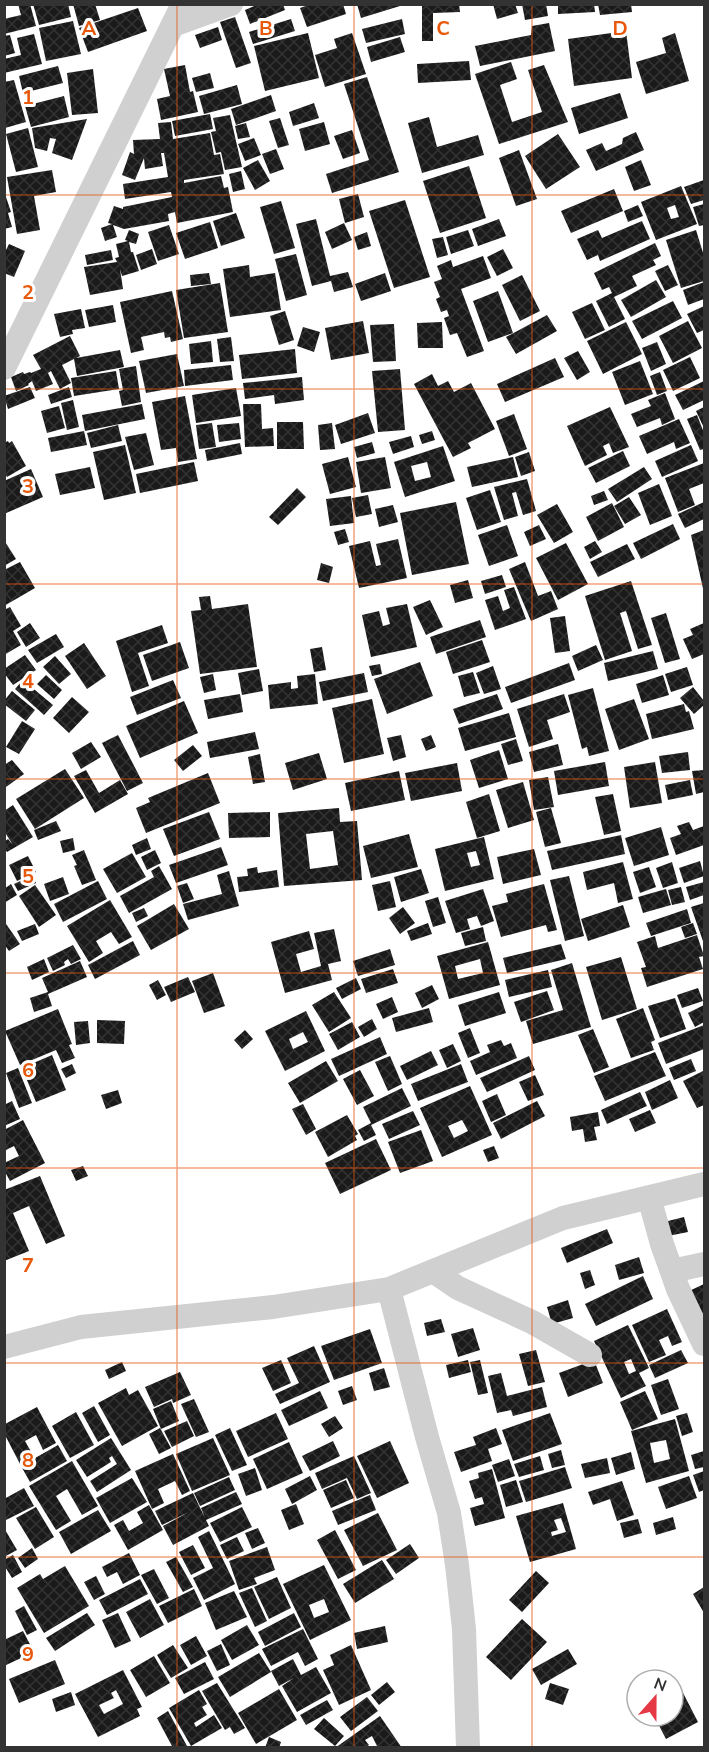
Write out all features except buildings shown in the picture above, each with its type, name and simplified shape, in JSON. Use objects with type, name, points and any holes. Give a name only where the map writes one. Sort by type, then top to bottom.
[{"type":"street","points":[[4,368],[178,15],[231,4]]},
{"type":"street","points":[[4,1347],[81,1327],[273,1307],[389,1289],[563,1218],[705,1184]]},
{"type":"street","points":[[649,1197],[678,1289],[705,1344]]},
{"type":"street","points":[[672,1271],[705,1264]]},
{"type":"street","points":[[433,1271],[459,1288],[532,1322],[590,1355]]},
{"type":"street","points":[[389,1289],[449,1513],[464,1629],[468,1748]]}]
